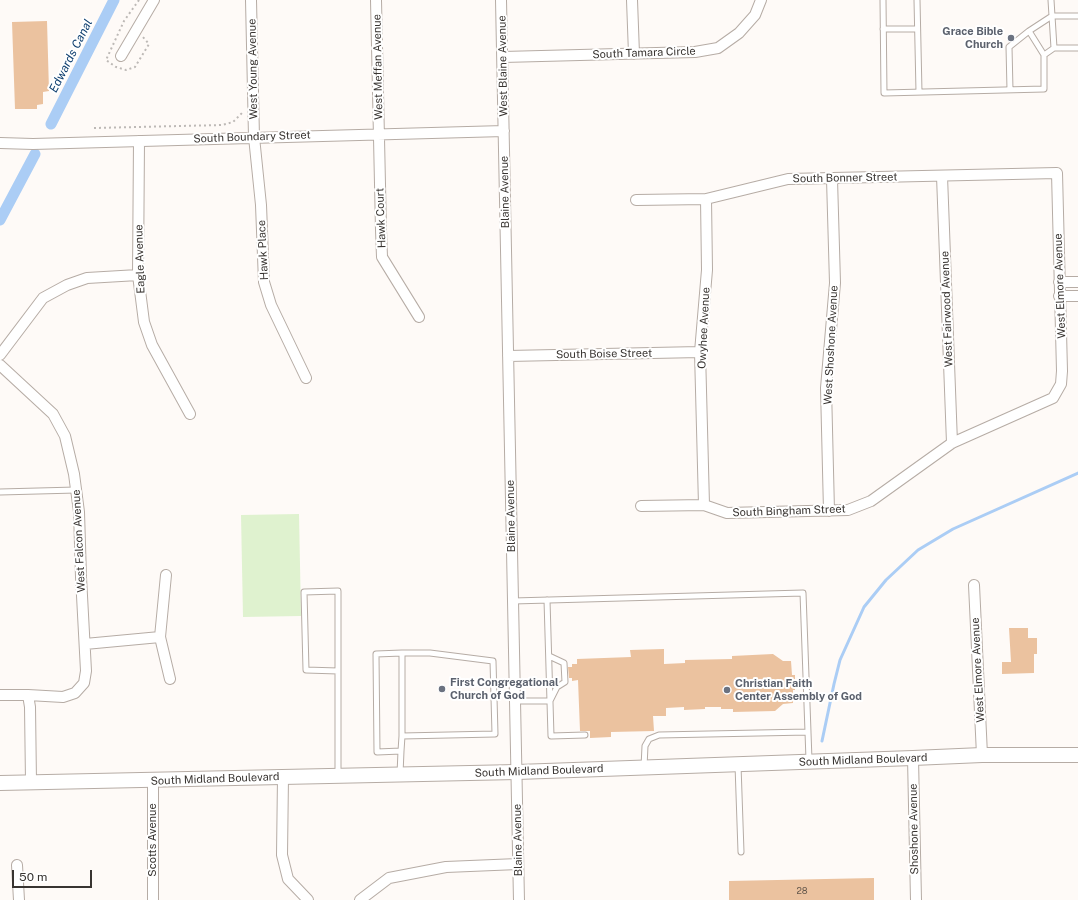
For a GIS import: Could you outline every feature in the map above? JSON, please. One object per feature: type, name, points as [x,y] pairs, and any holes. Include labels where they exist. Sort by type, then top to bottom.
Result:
[{"type":"main road","name":"South Midland Boulevard","points":[[0,783],[153,781],[516,772],[982,755],[1078,755]]},
{"type":"street","points":[[121,56],[154,0]]},
{"type":"street","name":"West Young Avenue","points":[[251,0],[254,137]]},
{"type":"street","name":"West Meffan Avenue","points":[[376,0],[380,134]]},
{"type":"street","name":"West Blaine Avenue","points":[[501,0],[504,131]]},
{"type":"street","points":[[632,0],[634,54]]},
{"type":"street","name":"South Tamara Circle","points":[[503,57],[694,52],[718,48],[739,33],[755,15],[761,0]]},
{"type":"street","name":"South Boundary Street","points":[[0,144],[504,131]]},
{"type":"street","name":"Blaine Avenue","points":[[504,131],[519,900]]},
{"type":"street","name":"Hawk Court","points":[[380,134],[380,230],[382,257],[419,317]]},
{"type":"street","name":"Hawk Place","points":[[254,137],[261,205],[264,282],[271,305],[306,378]]},
{"type":"street","name":"Eagle Avenue","points":[[139,141],[138,275],[144,322],[152,345],[190,414]]},
{"type":"street","name":"South Bonner Street","points":[[636,200],[706,199],[788,179],[1057,173]]},
{"type":"street","name":"West Elmore Avenue","points":[[1053,398],[1061,384],[1062,371],[1057,173]]},
{"type":"street","name":"West Fairwood Avenue","points":[[942,176],[952,443]]},
{"type":"street","name":"West Shoshone Avenue","points":[[829,511],[826,388],[835,283],[832,178]]},
{"type":"street","name":"Owyhee Avenue","points":[[704,505],[700,352],[707,270],[706,199]]},
{"type":"street","points":[[0,355],[43,298],[67,285],[87,278],[138,275]]},
{"type":"street","points":[[1059,282],[1078,282]]},
{"type":"street","points":[[1059,296],[1078,296]]},
{"type":"street","name":"South Boise Street","points":[[508,356],[700,352]]},
{"type":"street","name":"West Falcon Avenue","points":[[0,365],[53,414],[65,436],[74,474],[79,512],[86,670],[84,683],[75,693],[63,697],[0,695]]},
{"type":"street","name":"South Bingham Street","points":[[640,506],[704,505],[727,513],[848,510],[871,501],[952,443],[1053,398]]},
{"type":"street","points":[[166,575],[160,637],[170,679]]},
{"type":"street","name":"West Elmore Avenue","points":[[974,585],[982,755]]},
{"type":"street","points":[[85,644],[160,637]]},
{"type":"street","points":[[28,696],[30,707],[31,782]]},
{"type":"street","name":"Shoshone Avenue","points":[[913,758],[916,900]]},
{"type":"street","points":[[283,777],[282,855],[288,879],[308,900]]},
{"type":"street","name":"Scotts Avenue","points":[[153,781],[153,900]]},
{"type":"street","points":[[360,900],[389,878],[446,867],[518,864]]},
{"type":"street","points":[[17,865],[19,900]]},
{"type":"lane","points":[[883,0],[884,93],[1044,89],[1044,55],[1029,31]]},
{"type":"lane","points":[[917,0],[918,92]]},
{"type":"lane","points":[[1051,0],[1054,48]]},
{"type":"lane","points":[[1010,90],[1009,47],[1029,31],[1052,16],[1078,16]]},
{"type":"lane","points":[[884,29],[917,29]]},
{"type":"lane","points":[[1044,55],[1054,48],[1078,48]]},
{"type":"lane","points":[[0,492],[76,490]]},
{"type":"lane","points":[[338,670],[306,670],[304,592],[338,591],[338,670],[338,776]]},
{"type":"lane","points":[[513,601],[803,593],[809,762]]},
{"type":"lane","points":[[547,600],[551,736],[585,734]]},
{"type":"lane","points":[[400,774],[402,736],[402,653]]},
{"type":"lane","points":[[401,751],[377,752],[376,654],[430,653],[493,661],[495,734],[402,736]]},
{"type":"lane","points":[[549,656],[564,664],[565,682],[557,687],[550,701]]},
{"type":"lane","points":[[515,701],[550,701]]},
{"type":"lane","points":[[644,768],[645,746],[649,739],[659,735],[808,732]]},
{"type":"lane","points":[[738,764],[740,852]]},
{"type":"path","points":[[94,128],[222,125],[233,122],[242,114],[243,108]]},
{"type":"green space","points":[[299,514],[301,616],[243,617],[241,515]]},
{"type":"building","points":[[47,21],[49,91],[43,92],[43,104],[37,105],[37,109],[15,109],[12,22]]},
{"type":"building","points":[[1009,628],[1028,628],[1028,638],[1037,638],[1037,654],[1034,654],[1034,673],[1002,674],[1002,662],[1011,662]]},
{"type":"building","points":[[664,649],[664,664],[685,663],[685,660],[732,659],[732,656],[773,654],[783,661],[791,661],[792,675],[795,675],[793,703],[783,704],[775,711],[733,712],[733,709],[721,709],[721,707],[705,707],[705,709],[684,710],[684,707],[666,708],[666,716],[653,716],[654,731],[611,732],[611,737],[590,738],[590,731],[580,731],[578,680],[572,681],[572,678],[569,678],[568,667],[572,667],[572,664],[577,664],[577,659],[631,657],[630,650]]},
{"type":"building","points":[[874,878],[874,900],[729,900],[729,881]]},
{"type":"waterway","name":"Edwards Canal","points":[[51,124],[114,0]]},
{"type":"waterway","name":"Edwards Canal","points":[[0,220],[35,154]]},
{"type":"waterway","points":[[822,741],[840,660],[864,607],[886,580],[918,550],[953,529],[1078,473]]},
{"type":"place","name":"Grace Bible Church","points":[[1011,38]]},
{"type":"place","name":"First Congregational Church of God","points":[[442,689]]},
{"type":"place","name":"Christian Faith Center Assembly of God","points":[[727,690]]}]
